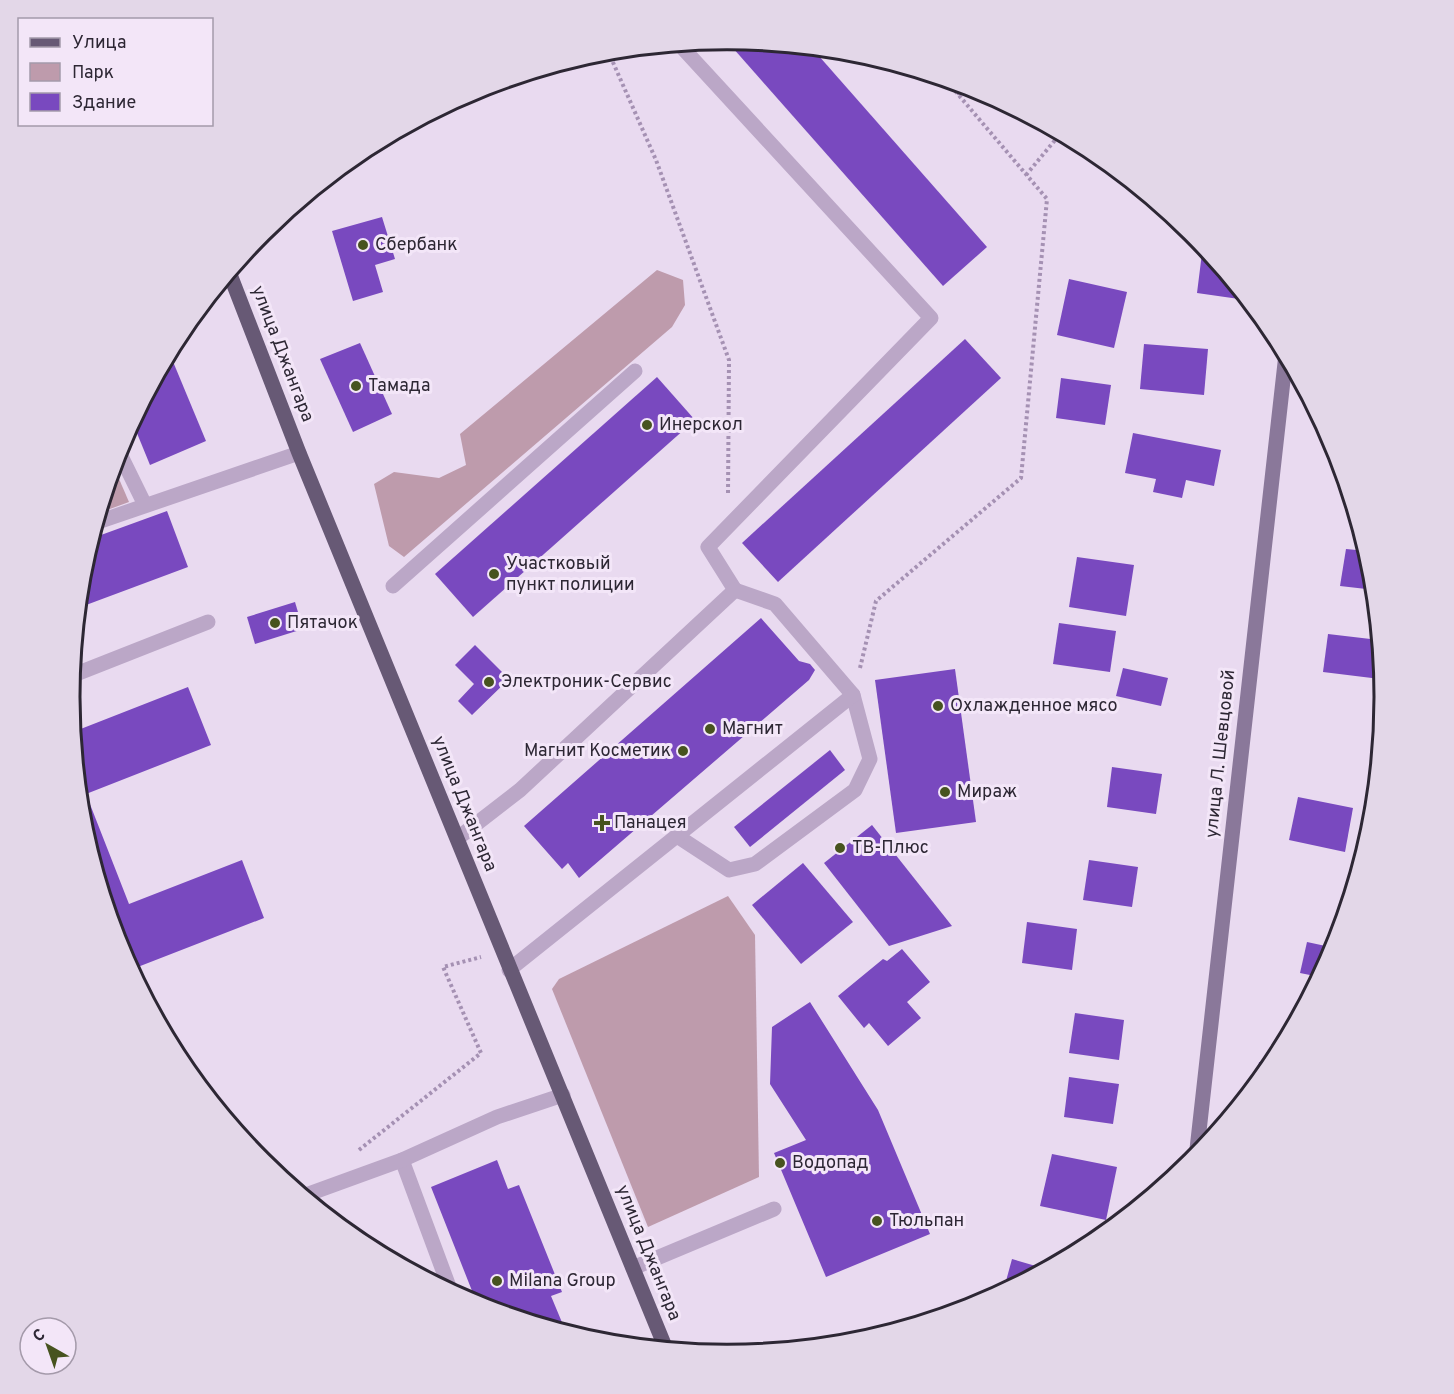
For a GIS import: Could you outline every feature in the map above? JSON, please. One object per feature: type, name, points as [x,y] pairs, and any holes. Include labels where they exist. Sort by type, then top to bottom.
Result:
[{"type":"main road","name":"улица Джангара","points":[[232,280],[299,453],[663,1341]]},
{"type":"street","points":[[677,836],[729,870],[756,864],[855,790],[870,759],[853,695],[775,604],[735,590],[708,547],[931,318],[685,51]]},
{"type":"street","name":"улица Л. Шевцовой","points":[[1198,1141],[1284,368]]},
{"type":"street","points":[[393,586],[635,371]]},
{"type":"street","points":[[105,519],[299,453]]},
{"type":"street","points":[[124,462],[145,505]]},
{"type":"street","points":[[458,838],[520,790],[735,590]]},
{"type":"street","points":[[81,672],[208,622]]},
{"type":"street","points":[[509,970],[853,695]]},
{"type":"street","points":[[311,1193],[402,1161],[497,1117],[563,1095]]},
{"type":"street","points":[[402,1161],[447,1281]]},
{"type":"street","points":[[633,1268],[774,1209]]},
{"type":"path","points":[[612,60],[656,160],[729,360],[728,526]]},
{"type":"path","points":[[853,695],[876,601],[1021,478],[1047,199],[957,93]]},
{"type":"path","points":[[1026,175],[1056,139]]},
{"type":"path","points":[[356,1153],[481,1053],[443,967],[502,951]]},
{"type":"green space","points":[[657,270],[683,280],[685,305],[672,327],[404,557],[389,546],[374,484],[394,472],[439,478],[466,465],[460,434]]},
{"type":"green space","points":[[118,477],[129,502],[108,510]]},
{"type":"green space","points":[[728,896],[755,935],[759,1177],[648,1227],[552,989],[559,979]]},
{"type":"building","points":[[735,50],[819,56],[987,247],[943,286]]},
{"type":"building","name":"Сбербанк","points":[[382,217],[395,259],[375,265],[383,292],[353,301],[332,231]]},
{"type":"building","points":[[1202,257],[1238,299],[1197,293]]},
{"type":"building","points":[[1069,279],[1127,292],[1114,348],[1057,335]]},
{"type":"building","points":[[965,339],[1001,378],[778,582],[742,543]]},
{"type":"building","name":"Тамада","points":[[360,343],[392,414],[353,432],[320,359]]},
{"type":"building","points":[[1144,344],[1208,349],[1204,395],[1140,389]]},
{"type":"building","points":[[173,362],[206,441],[150,465],[137,432]]},
{"type":"building","points":[[657,377],[695,420],[473,617],[435,574]]},
{"type":"building","points":[[1061,378],[1111,385],[1105,425],[1056,418]]},
{"type":"building","points":[[1133,433],[1221,450],[1214,486],[1186,480],[1182,498],[1153,492],[1156,479],[1125,473]]},
{"type":"building","points":[[167,511],[188,567],[86,605],[101,535]]},
{"type":"building","points":[[1346,549],[1357,550],[1365,589],[1340,586]]},
{"type":"building","points":[[1077,557],[1134,565],[1126,616],[1069,607]]},
{"type":"building","name":"Пятачок","points":[[295,602],[303,629],[255,644],[247,617]]},
{"type":"building","points":[[761,618],[799,661],[810,664],[815,670],[809,680],[579,878],[568,863],[562,869],[524,826]]},
{"type":"building","points":[[1059,623],[1116,631],[1110,672],[1053,664]]},
{"type":"building","points":[[1328,634],[1372,639],[1374,678],[1323,672]]},
{"type":"building","name":"Электроник-Сервис","points":[[475,645],[509,679],[472,715],[458,701],[474,684],[455,665]]},
{"type":"building","points":[[1123,668],[1168,678],[1161,706],[1116,696]]},
{"type":"building","points":[[955,669],[976,822],[896,833],[875,680]]},
{"type":"building","points":[[188,687],[211,745],[87,794],[81,729]]},
{"type":"building","points":[[830,750],[845,770],[750,847],[734,827]]},
{"type":"building","points":[[1112,767],[1162,774],[1156,814],[1107,807]]},
{"type":"building","points":[[1298,797],[1353,808],[1345,852],[1289,840]]},
{"type":"building","points":[[88,799],[129,904],[242,860],[264,918],[139,967],[114,905],[102,865]]},
{"type":"building","points":[[872,825],[952,926],[889,946],[824,863]]},
{"type":"building","points":[[1089,860],[1138,867],[1132,907],[1083,900]]},
{"type":"building","points":[[803,863],[853,922],[801,964],[752,905]]},
{"type":"building","points":[[1027,922],[1077,929],[1072,970],[1022,963]]},
{"type":"building","points":[[1307,942],[1325,946],[1311,975],[1300,973]]},
{"type":"building","points":[[902,949],[930,982],[907,1002],[921,1018],[888,1046],[869,1023],[864,1028],[838,996],[883,959],[887,961]]},
{"type":"building","points":[[810,1002],[878,1110],[930,1234],[826,1277],[774,1153],[806,1140],[770,1084],[772,1027]]},
{"type":"building","points":[[1075,1013],[1124,1020],[1119,1060],[1069,1053]]},
{"type":"building","points":[[1069,1077],[1119,1084],[1113,1124],[1064,1117]]},
{"type":"building","points":[[1052,1154],[1117,1167],[1106,1220],[1040,1206]]},
{"type":"building","points":[[497,1160],[508,1189],[519,1185],[562,1292],[551,1296],[562,1323],[519,1310],[473,1292],[431,1187]]},
{"type":"building","points":[[1012,1259],[1036,1266],[1013,1278],[1006,1281]]},
{"type":"place","name":"Сбербанк","points":[[363,245]]},
{"type":"place","name":"Тамада","points":[[356,386]]},
{"type":"place","name":"Инерскол","points":[[647,425]]},
{"type":"place","name":"Участковый пункт полиции","points":[[494,574]]},
{"type":"place","name":"Пятачок","points":[[275,623]]},
{"type":"place","name":"Электроник-Сервис","points":[[489,682]]},
{"type":"place","name":"Охлажденное мясо","points":[[938,706]]},
{"type":"place","name":"Магнит","points":[[710,729]]},
{"type":"place","name":"Магнит Косметик","points":[[683,751]]},
{"type":"place","name":"Мираж","points":[[945,792]]},
{"type":"place","name":"Панацея","points":[[602,823]]},
{"type":"place","name":"ТВ-Плюс","points":[[840,848]]},
{"type":"place","name":"Водопад","points":[[780,1163]]},
{"type":"place","name":"Тюльпан","points":[[877,1221]]},
{"type":"place","name":"Milana Group","points":[[497,1281]]}]
